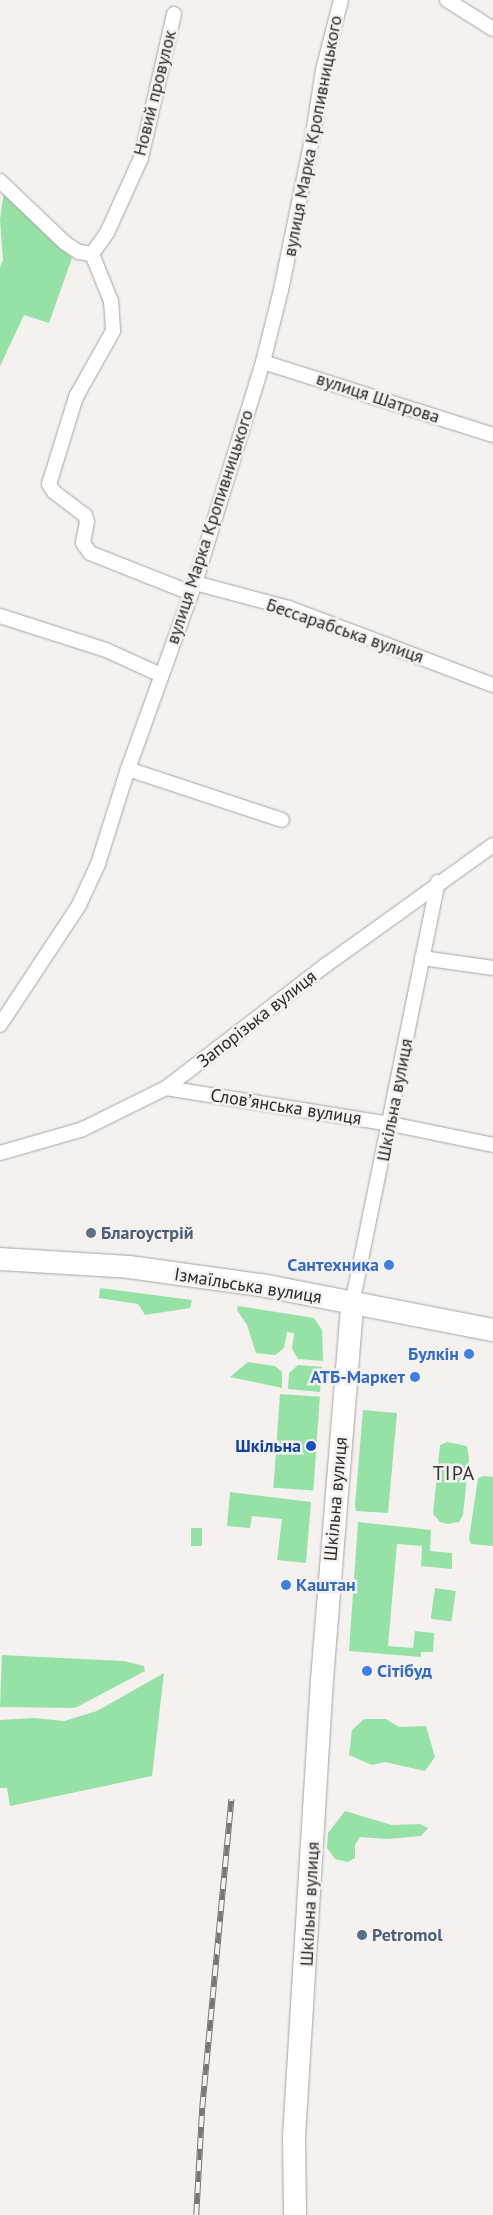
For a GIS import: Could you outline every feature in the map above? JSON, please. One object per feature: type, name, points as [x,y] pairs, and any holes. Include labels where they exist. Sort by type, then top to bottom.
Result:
[{"type":"main road","name":"Ізмаїльська вулиця","points":[[0,1259],[129,1268],[261,1285],[493,1330]]},
{"type":"main road","name":"Шкільна вулиця","points":[[295,2215],[294,2137],[322,1680],[352,1304]]},
{"type":"street","name":"вулиця Марка Кропивницького","points":[[0,1026],[79,905],[98,864],[128,769],[193,588],[263,362],[298,213],[323,70],[341,0]]},
{"type":"street","points":[[447,0],[493,29]]},
{"type":"street","name":"Новий провулок","points":[[92,254],[107,233],[141,158],[174,14]]},
{"type":"street","points":[[0,181],[65,243],[79,252],[92,254],[112,301],[112,331],[76,397],[49,484],[54,492],[85,515],[87,522],[83,543],[90,553],[193,588]]},
{"type":"street","name":"вулиця Шатрова","points":[[263,362],[493,435]]},
{"type":"street","name":"Бессарабська вулиця","points":[[193,588],[289,608],[493,685]]},
{"type":"street","points":[[0,616],[106,650],[161,675]]},
{"type":"street","points":[[128,769],[282,820]]},
{"type":"street","name":"Запорізька вулиця","points":[[0,1153],[83,1129],[166,1088],[438,882],[493,845]]},
{"type":"street","name":"Шкільна вулиця","points":[[352,1304],[391,1124],[438,882]]},
{"type":"street","points":[[422,958],[493,968]]},
{"type":"street","name":"Словʼянська вулиця","points":[[166,1088],[391,1124],[493,1145]]},
{"type":"green space","points":[[4,191],[72,258],[49,323],[24,315],[0,366],[0,268],[3,260],[0,220]]},
{"type":"green space","points":[[100,1288],[192,1300],[190,1308],[145,1315],[138,1304],[99,1298]]},
{"type":"green space","points":[[238,1306],[314,1318],[322,1330],[323,1361],[298,1359],[292,1349],[294,1333],[287,1332],[284,1348],[275,1355],[256,1353],[247,1325],[237,1310]]},
{"type":"green space","points":[[248,1362],[275,1366],[282,1372],[282,1388],[230,1377]]},
{"type":"green space","points":[[298,1365],[322,1367],[320,1392],[288,1389],[289,1373]]},
{"type":"green space","points":[[280,1394],[320,1397],[313,1491],[273,1488]]},
{"type":"green space","points":[[363,1410],[397,1413],[388,1513],[356,1511]]},
{"type":"green space","points":[[447,1442],[467,1446],[469,1458],[463,1515],[459,1522],[448,1524],[440,1522],[433,1514],[440,1445]]},
{"type":"green space","points":[[484,1476],[493,1477],[493,1546],[471,1544],[469,1539],[478,1478]]},
{"type":"green space","points":[[230,1492],[311,1502],[306,1563],[277,1560],[282,1519],[252,1516],[250,1528],[227,1526]]},
{"type":"green space","points":[[358,1522],[431,1530],[430,1551],[452,1553],[452,1569],[421,1566],[422,1546],[397,1544],[388,1646],[413,1648],[415,1631],[434,1633],[433,1652],[421,1652],[421,1657],[349,1651]]},
{"type":"green space","points":[[191,1528],[202,1528],[202,1546],[191,1546]]},
{"type":"green space","points":[[435,1588],[456,1591],[451,1622],[431,1619]]},
{"type":"green space","points":[[2,1655],[124,1661],[144,1666],[145,1671],[75,1708],[0,1707]]},
{"type":"green space","points":[[164,1673],[152,1776],[10,1806],[7,1788],[0,1788],[0,1720],[34,1718],[64,1721],[97,1711]]},
{"type":"green space","points":[[364,1719],[386,1719],[399,1727],[426,1726],[435,1757],[425,1771],[385,1762],[372,1765],[349,1755],[352,1730]]},
{"type":"green space","points":[[345,1811],[392,1825],[420,1824],[428,1828],[421,1836],[387,1839],[360,1837],[355,1845],[355,1858],[348,1862],[335,1859],[327,1848],[328,1833]]},
{"type":"railway","points":[[196,2215],[202,2108],[231,1799]]},
{"type":"place","name":"Благоустрій","points":[[91,1233]]},
{"type":"place","name":"Сантехника","points":[[389,1265]]},
{"type":"place","name":"Булкін","points":[[469,1354]]},
{"type":"place","name":"АТБ-Маркет","points":[[415,1377]]},
{"type":"place","name":"Шкільна","points":[[311,1446]]},
{"type":"place","name":"Каштан","points":[[286,1585]]},
{"type":"place","name":"Сітібуд","points":[[367,1671]]},
{"type":"place","name":"Petromol","points":[[362,1935]]},
{"type":"district","name":"ТІРА","points":[[454,1473]]}]
